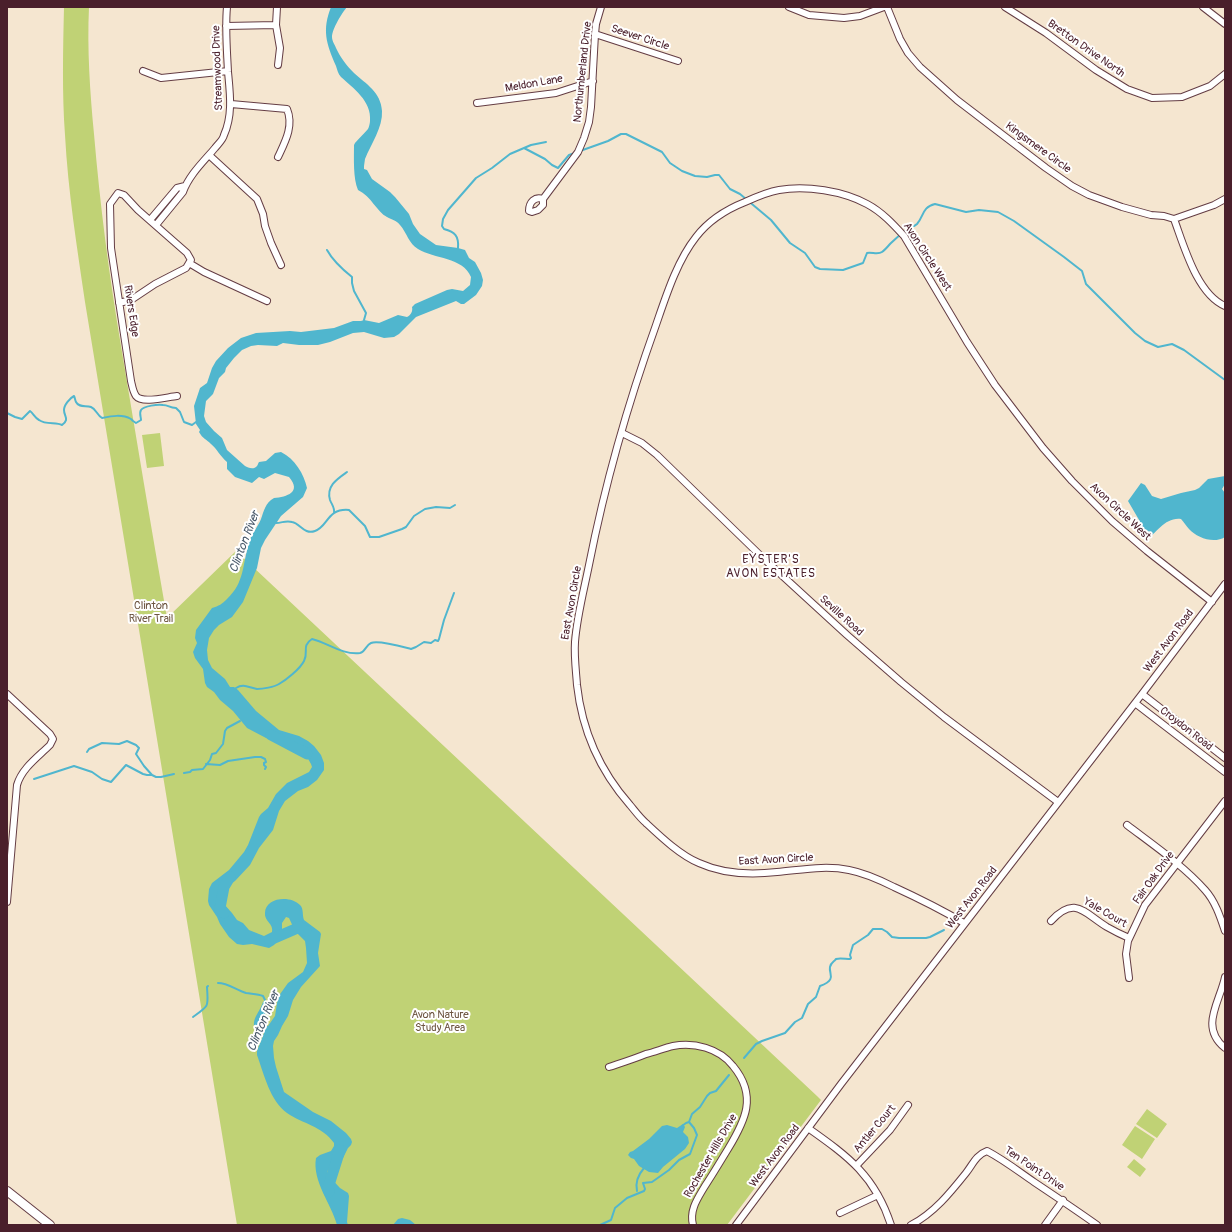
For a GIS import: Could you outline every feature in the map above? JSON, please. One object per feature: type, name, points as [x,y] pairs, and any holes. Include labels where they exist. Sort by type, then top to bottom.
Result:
[{"type":"main road","points":[[7,1191],[50,1225]]},
{"type":"street","name":"Streamwood Drive","points":[[156,225],[183,192],[185,186],[196,170],[224,137],[229,121],[231,104],[226,26],[227,7]]},
{"type":"street","points":[[277,7],[276,24],[280,48],[278,65]]},
{"type":"street","name":"Northumberland Drive","points":[[543,199],[578,152],[589,122],[596,24],[601,7]]},
{"type":"street","points":[[789,7],[809,15],[844,18],[860,16],[886,7]]},
{"type":"street","name":"Kingsmere Circle","points":[[886,7],[900,39],[908,53],[920,67],[957,100],[1046,168],[1072,186],[1089,195],[1122,207],[1151,215],[1164,216],[1174,219]]},
{"type":"street","name":"Bretton Drive North","points":[[1005,7],[1046,33],[1096,70],[1127,89],[1152,98],[1182,97],[1210,86],[1225,74]]},
{"type":"street","points":[[1203,7],[1225,24]]},
{"type":"street","points":[[226,26],[276,24]]},
{"type":"street","name":"Seever Circle","points":[[595,34],[678,61]]},
{"type":"street","points":[[143,71],[161,78],[228,71]]},
{"type":"street","name":"Meldon Lane","points":[[477,103],[556,93],[593,81]]},
{"type":"street","points":[[231,104],[287,109],[289,115],[289,130],[278,156]]},
{"type":"street","points":[[209,155],[257,199],[271,243],[281,265]]},
{"type":"street","name":"Streamwood Drive","points":[[150,220],[177,188],[185,186]]},
{"type":"street","name":"Avon Circle West","points":[[622,433],[650,342],[675,274],[694,238],[705,226],[716,216],[734,207],[762,195],[779,190],[802,188],[818,189],[847,196],[867,204],[879,212],[904,236],[967,342],[995,385],[1043,448],[1072,481],[1112,521],[1147,551],[1212,602]]},
{"type":"street","name":"Rivers Edge","points":[[150,220],[122,194],[118,193],[110,204],[111,248],[131,381],[136,395],[140,399],[146,400],[176,396]]},
{"type":"street","points":[[1225,199],[1214,205],[1174,219],[1189,260],[1198,278],[1209,294],[1225,306]]},
{"type":"street","points":[[119,303],[131,300],[155,284],[186,268],[191,260],[187,253],[150,220]]},
{"type":"street","points":[[189,262],[204,272],[267,301]]},
{"type":"street","name":"Seville Road","points":[[622,433],[642,443],[657,455],[763,558],[833,623],[901,682],[944,717],[1058,802]]},
{"type":"street","name":"East Avon Circle","points":[[622,433],[596,533],[575,644],[577,686],[584,722],[592,746],[605,772],[620,794],[644,822],[675,848],[698,863],[721,870],[742,874],[817,868],[847,869],[878,879],[935,906],[964,923]]},
{"type":"street","name":"West Avon Road","points":[[736,1225],[964,923],[1142,694],[1225,584]]},
{"type":"street","points":[[7,694],[50,734],[53,740],[19,777],[8,871],[7,902]]},
{"type":"street","name":"Croydon Road","points":[[1142,694],[1225,758]]},
{"type":"street","name":"Croydon Road","points":[[1135,702],[1225,772]]},
{"type":"street","name":"Fair Oak Drive","points":[[1129,978],[1126,954],[1129,938],[1145,905],[1225,801]]},
{"type":"street","points":[[1127,824],[1177,863],[1205,890],[1219,913],[1225,930]]},
{"type":"street","name":"Yale Court","points":[[1051,921],[1059,912],[1069,908],[1077,908],[1129,938]]},
{"type":"street","points":[[1225,977],[1223,987],[1214,1010],[1212,1027],[1216,1037],[1225,1048]]},
{"type":"street","name":"Rochester Hills Drive","points":[[609,1067],[666,1048],[681,1045],[694,1045],[706,1047],[722,1055],[731,1062],[741,1077],[747,1099],[744,1120],[736,1136],[696,1201],[692,1214],[693,1225]]},
{"type":"street","name":"Antler Court","points":[[856,1166],[890,1130],[908,1105]]},
{"type":"street","points":[[808,1128],[840,1150],[872,1184],[885,1208],[891,1225]]},
{"type":"street","name":"Ten Point Drive","points":[[911,1225],[927,1216],[935,1209],[976,1159],[981,1154],[988,1151],[1063,1200],[1097,1225]]},
{"type":"street","points":[[840,1213],[878,1195]]},
{"type":"street","points":[[1045,1225],[1063,1200]]},
{"type":"green space","name":"Avon Nature Study Area","points":[[64,7],[89,7],[88,39],[90,86],[96,161],[105,240],[167,618],[236,551],[821,1100],[727,1225],[237,1225],[76,240],[68,177],[64,119]]},
{"type":"green space","points":[[160,433],[164,466],[147,468],[142,435]]},
{"type":"green space","points":[[1147,1109],[1167,1124],[1157,1138],[1136,1124]]},
{"type":"green space","points":[[1135,1126],[1155,1139],[1142,1159],[1122,1145]]},
{"type":"green space","points":[[1134,1159],[1146,1169],[1140,1177],[1127,1167]]},
{"type":"water","points":[[331,7],[347,7],[332,34],[332,40],[344,61],[354,73],[372,89],[381,104],[381,123],[365,159],[364,169],[367,170],[372,179],[395,197],[409,214],[413,224],[420,234],[436,245],[465,250],[469,258],[475,262],[483,280],[482,286],[476,295],[464,304],[456,301],[416,317],[394,337],[384,338],[364,332],[353,333],[318,345],[283,343],[277,346],[251,346],[242,350],[234,358],[219,378],[213,394],[206,401],[204,416],[206,422],[222,438],[227,450],[245,466],[254,468],[259,462],[266,461],[275,453],[281,452],[291,459],[298,467],[304,477],[307,488],[303,497],[281,516],[265,540],[261,548],[257,568],[243,602],[232,617],[214,630],[209,638],[207,650],[208,660],[212,668],[225,679],[230,687],[234,687],[238,690],[256,711],[279,730],[299,736],[308,741],[321,755],[324,763],[324,770],[317,780],[308,787],[298,791],[285,801],[279,811],[273,830],[259,848],[250,865],[235,881],[225,888],[221,898],[223,903],[237,920],[243,923],[249,930],[264,936],[272,932],[272,927],[265,916],[266,908],[269,904],[279,899],[291,900],[296,902],[302,908],[304,920],[321,934],[318,953],[320,966],[301,987],[293,1000],[288,1016],[274,1041],[274,1058],[284,1092],[313,1112],[331,1121],[351,1139],[351,1145],[343,1158],[331,1166],[327,1174],[340,1188],[348,1193],[348,1225],[337,1225],[319,1184],[317,1175],[316,1158],[331,1151],[334,1143],[329,1137],[318,1129],[293,1117],[281,1108],[268,1087],[257,1055],[257,1051],[264,1033],[259,1029],[255,1029],[255,1019],[265,1000],[267,1004],[264,1021],[265,1026],[268,1026],[275,1016],[278,997],[288,983],[303,972],[307,963],[305,941],[295,931],[289,918],[286,917],[282,923],[282,936],[269,948],[252,944],[237,944],[229,937],[220,924],[208,901],[209,889],[212,883],[229,870],[244,852],[259,817],[268,808],[276,794],[287,783],[309,772],[312,767],[307,757],[288,743],[266,738],[247,728],[233,711],[207,687],[203,669],[195,658],[193,652],[197,643],[195,638],[196,630],[212,608],[219,606],[224,602],[233,593],[237,586],[242,573],[250,540],[267,505],[274,498],[291,493],[294,486],[289,477],[275,473],[264,479],[259,477],[252,483],[235,477],[227,469],[227,462],[199,432],[200,430],[196,424],[194,406],[200,388],[207,383],[216,361],[228,348],[241,338],[256,333],[290,331],[301,332],[334,328],[353,321],[364,320],[379,323],[398,315],[407,317],[411,314],[412,307],[415,304],[447,290],[452,289],[463,291],[470,285],[471,277],[467,270],[455,262],[415,247],[398,223],[383,215],[367,196],[358,190],[355,174],[354,145],[368,129],[370,114],[365,101],[339,74],[330,50],[326,30],[328,15]]},
{"type":"water","points":[[1225,476],[1225,484],[1222,489],[1225,493],[1225,537],[1216,540],[1206,539],[1192,532],[1181,519],[1175,519],[1170,520],[1145,541],[1146,535],[1142,525],[1128,501],[1141,483],[1145,485],[1152,496],[1161,499],[1195,490],[1208,479]]},
{"type":"water","points":[[683,1124],[685,1127],[683,1132],[688,1137],[689,1143],[685,1149],[658,1173],[649,1172],[639,1166],[634,1159],[628,1155],[649,1139],[662,1126],[667,1125],[677,1128]]},
{"type":"water","points":[[402,1218],[410,1220],[416,1225],[393,1225],[398,1219]]},
{"type":"waterway","points":[[580,151],[608,141],[621,134],[626,134],[662,152],[670,163],[682,171],[695,176],[707,177],[719,175],[730,189],[740,194],[771,220],[790,243],[805,253],[815,267],[820,269],[843,270],[863,263],[867,253],[882,252],[901,234],[915,226],[925,210],[931,205],[935,204],[966,212],[979,210],[998,212],[1014,221],[1082,271],[1086,284],[1145,341],[1158,347],[1172,344],[1184,350],[1225,380]]},
{"type":"waterway","points":[[458,248],[458,240],[456,235],[444,229],[442,226],[443,219],[448,210],[476,178],[510,154],[531,145],[546,142]]},
{"type":"waterway","points":[[524,148],[558,168],[569,155],[575,153]]},
{"type":"waterway","points":[[327,250],[338,265],[352,277],[354,291],[366,313],[364,320]]},
{"type":"waterway","points":[[7,413],[22,419],[30,411],[42,422],[62,425],[66,421],[64,410],[65,406],[74,396],[77,404],[93,408],[102,418],[124,416],[136,423],[141,420],[140,412],[145,407],[165,405],[176,408],[180,412],[184,422],[192,425],[196,422]]},
{"type":"waterway","points":[[334,513],[334,508],[329,495],[331,487],[333,483],[347,472]]},
{"type":"waterway","points":[[276,523],[288,521],[292,522],[311,532],[323,526],[336,512],[349,510],[365,526],[370,537],[379,537],[406,527],[414,516],[425,509],[436,507],[450,508],[455,505]]},
{"type":"waterway","points":[[236,688],[244,686],[262,689],[282,682],[293,674],[302,664],[306,655],[307,644],[312,639],[341,651],[353,653],[360,653],[369,644],[375,642],[411,649],[424,642],[431,643],[435,640],[438,641],[454,593]]},
{"type":"waterway","points":[[184,773],[192,770],[203,769],[210,760],[212,754],[216,753],[223,744],[225,731],[227,728],[240,721]]},
{"type":"waterway","name":"Clinton River","points":[[271,735],[307,754]]},
{"type":"waterway","points":[[87,752],[89,749],[102,743],[119,744],[127,741],[139,748],[136,754],[152,775]]},
{"type":"waterway","points":[[206,764],[220,765],[228,761],[261,757],[265,759],[265,769]]},
{"type":"waterway","points":[[34,779],[74,766],[92,772],[102,779],[111,782],[126,765],[143,774],[156,777],[174,774]]},
{"type":"waterway","name":"Clinton River","points":[[224,913],[220,908],[224,887],[230,877]]},
{"type":"waterway","name":"Clinton River","points":[[270,940],[300,927],[306,931]]},
{"type":"waterway","points":[[744,1058],[756,1044],[785,1033],[795,1022],[802,1018],[808,1004],[816,997],[820,986],[830,980],[831,965],[836,959],[850,959],[853,945],[868,935],[873,929],[882,929],[892,937],[899,938],[926,938],[944,930]]},
{"type":"waterway","points":[[218,983],[225,984],[246,993],[263,996],[265,1000]]},
{"type":"waterway","points":[[193,1017],[207,1005],[208,986]]},
{"type":"waterway","points":[[600,1225],[611,1220],[615,1208],[627,1198],[644,1191],[645,1189],[643,1183],[652,1182],[669,1170],[679,1160],[690,1154],[697,1135],[689,1122],[692,1114],[700,1107],[710,1093],[716,1091],[729,1075]]},
{"type":"waterway","points":[[682,1126],[689,1122]]},
{"type":"waterway","name":"Clinton River","points":[[329,1192],[328,1188],[340,1150]]},
{"type":"waterway","points":[[637,1191],[636,1185],[640,1173],[644,1168]]},
{"type":"district","name":"EYSTER'S AVON ESTATES","points":[[771,567]]},
{"type":"park label","name":"Clinton River Trail","points":[[151,612]]}]
